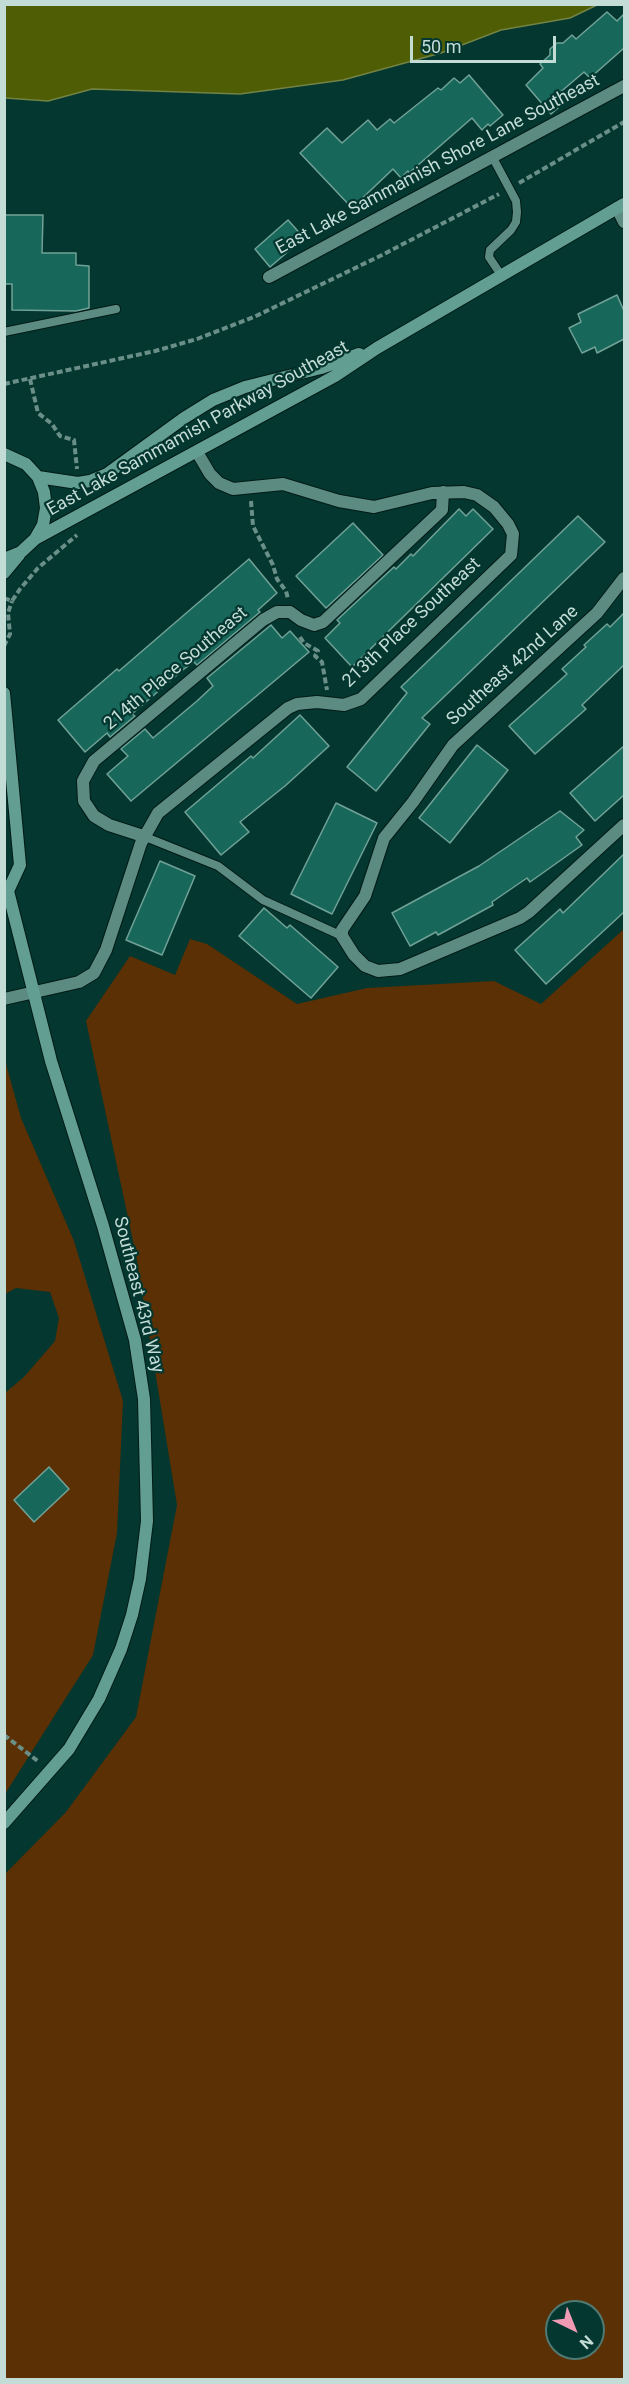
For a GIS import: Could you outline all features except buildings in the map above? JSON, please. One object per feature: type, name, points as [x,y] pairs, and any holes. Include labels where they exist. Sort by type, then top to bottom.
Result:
[{"type":"main road","name":"East Lake Sammamish Parkway Southeast","points":[[35,539],[335,376],[377,348],[620,206]]},
{"type":"main road","name":"East Lake Sammamish Parkway Southeast","points":[[38,477],[78,483],[90,481],[107,474],[184,418],[213,400],[245,387],[321,368],[377,348]]},
{"type":"main road","points":[[4,454],[26,464],[38,477],[44,492],[46,508],[43,525],[35,539],[4,573]]},
{"type":"main road","points":[[4,559],[21,552]]},
{"type":"main road","name":"Southeast 43rd Way","points":[[4,693],[20,864],[6,889],[51,1061],[103,1226],[135,1340],[144,1399],[147,1456],[147,1521],[140,1579],[121,1649],[99,1699],[69,1749],[4,1823]]},
{"type":"street","name":"East Lake Sammamish Shore Lane Southeast","points":[[269,277],[624,86]]},
{"type":"street","points":[[620,206],[624,222]]},
{"type":"street","name":"213th Place Southeast","points":[[33,994],[79,982],[94,973],[106,950],[144,837],[158,813],[288,708],[297,704],[317,702],[344,705],[361,699],[511,555],[513,534],[494,507],[477,495],[464,492],[443,492],[374,507],[339,501],[282,484],[233,489],[219,483],[197,452]]},
{"type":"street","name":"214th Place Southeast","points":[[144,837],[109,825],[94,816],[84,801],[83,782],[94,761],[263,620],[277,612],[290,612],[300,620],[314,625],[323,622],[442,510],[443,492]]},
{"type":"street","name":"Southeast 42nd Lane","points":[[342,936],[342,930],[365,896],[384,838],[413,802],[453,745],[597,613],[624,578]]},
{"type":"street","points":[[342,936],[354,955],[365,966],[378,971],[400,969],[520,918],[624,825]]},
{"type":"street","points":[[4,999],[33,994]]},
{"type":"lane","points":[[493,158],[516,201],[516,222],[490,250],[489,257],[501,275]]},
{"type":"lane","points":[[4,332],[116,309]]},
{"type":"lane","points":[[144,837],[218,866],[263,900],[342,936]]},
{"type":"path","points":[[4,384],[155,351],[197,339],[245,321],[382,255],[510,189],[624,122]]},
{"type":"path","points":[[30,379],[38,413],[52,424],[60,436],[74,440],[76,468]]},
{"type":"path","points":[[4,646],[10,634],[8,613],[20,589],[38,568],[78,534]]},
{"type":"path","points":[[4,598],[12,602]]},
{"type":"path","points":[[4,1735],[51,1772]]},
{"type":"shaded area","points":[[5,4],[597,5],[570,18],[501,30],[441,53],[343,80],[240,94],[92,89],[48,101],[5,98]]},
{"type":"shaded area","points":[[624,929],[624,2379],[5,2379],[5,1874],[66,1812],[136,1717],[177,1505],[136,1255],[86,1021],[130,956],[175,975],[190,939],[207,944],[297,1004],[367,988],[494,981],[541,1004]]},
{"type":"shaded area","points":[[4,1057],[21,1118],[74,1241],[123,1401],[117,1533],[93,1655],[5,1794],[5,1393],[24,1377],[55,1341],[59,1318],[50,1292],[16,1288],[5,1294]]}]
